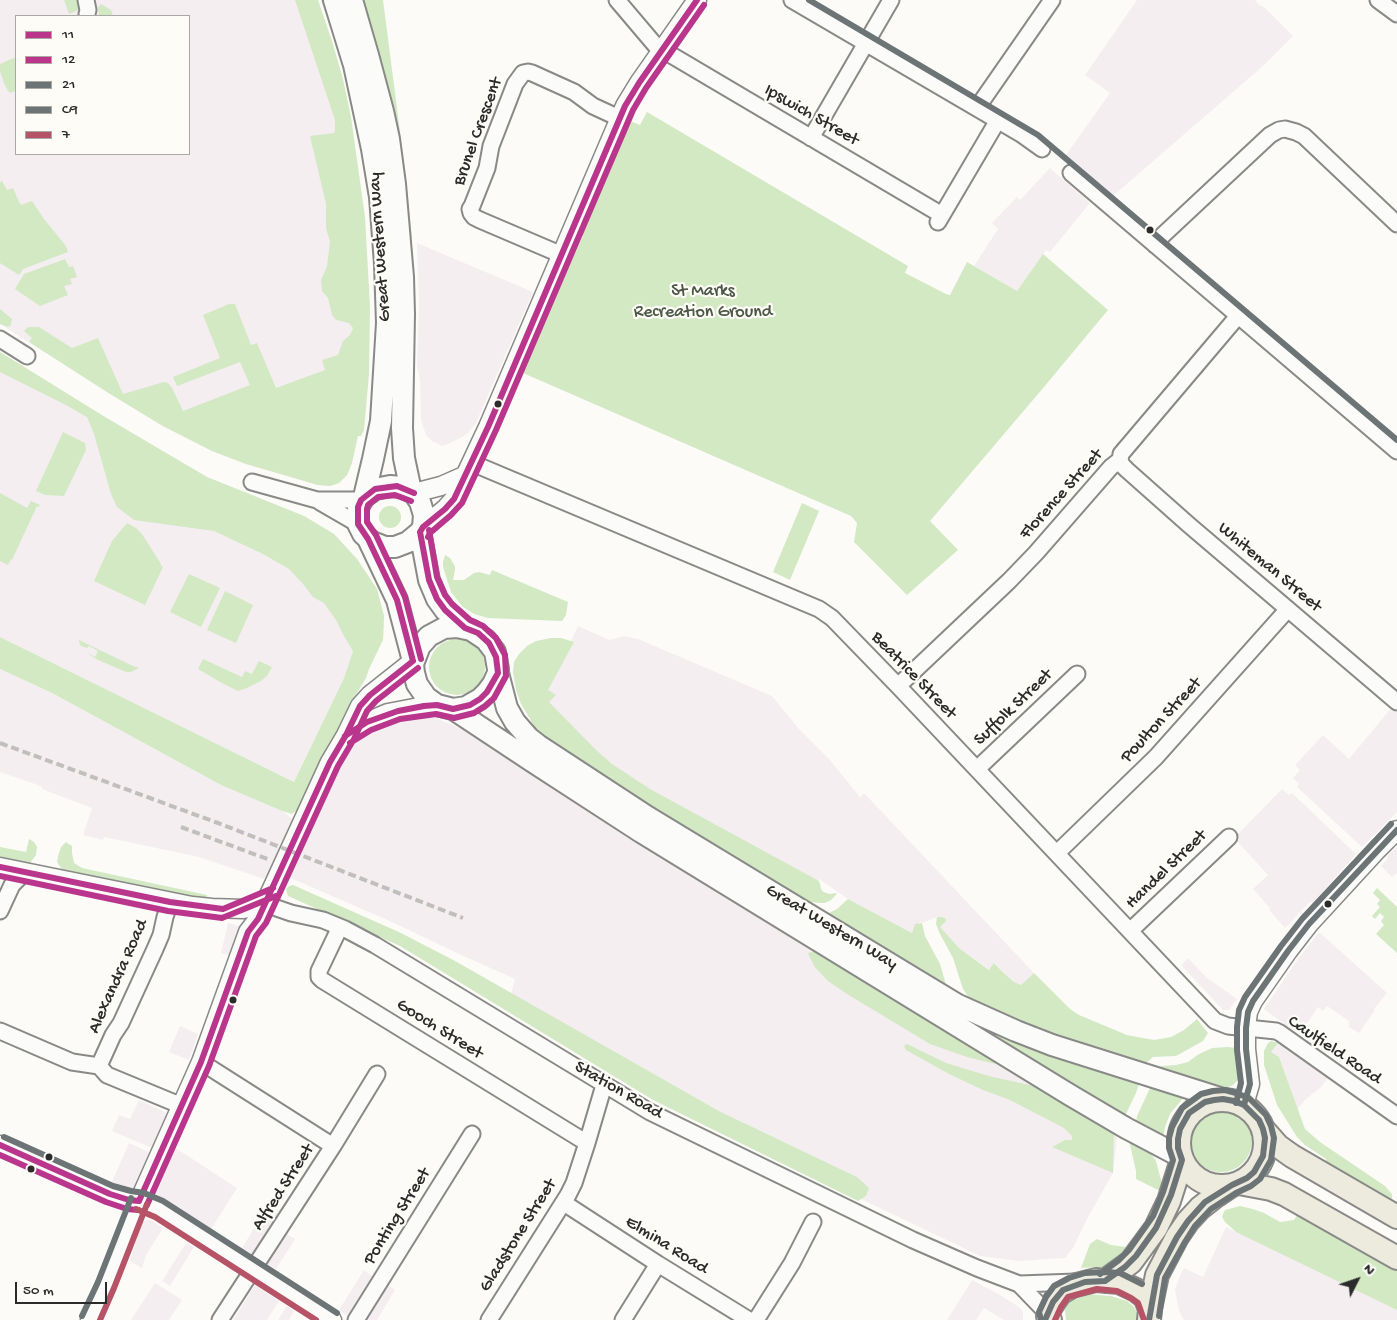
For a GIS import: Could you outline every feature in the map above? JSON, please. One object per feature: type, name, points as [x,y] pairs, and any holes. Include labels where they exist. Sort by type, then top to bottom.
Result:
[{"type":"main road","name":"Great Western Way","points":[[334,0],[354,65],[372,149],[380,197],[386,264],[387,323],[381,421],[374,459],[362,499]]},
{"type":"main road","name":"Great Western Way","points":[[352,0],[377,86],[389,139],[395,184],[403,277],[402,436],[404,458],[412,492]]},
{"type":"main road","points":[[413,661],[420,646],[429,636],[444,628],[465,628],[478,633],[489,643],[496,657],[498,674],[490,689],[480,699],[466,707],[445,707],[426,697],[417,684],[397,600],[363,532],[358,508],[362,499],[375,489],[397,486],[412,492],[422,508],[426,569],[432,590],[440,604],[465,628]]},
{"type":"main road","points":[[363,532],[379,545],[395,547],[408,542],[422,530]]},
{"type":"main road","name":"Great Western Way","points":[[498,674],[507,708],[514,722],[538,746],[648,816],[958,1005],[1052,1045],[1234,1102]]},
{"type":"main road","name":"Great Western Way","points":[[445,707],[641,832],[1126,1128],[1181,1159]]},
{"type":"main road","points":[[1152,1316],[1157,1275],[1177,1237],[1188,1221],[1210,1200],[1236,1184],[1254,1172],[1263,1156],[1265,1138],[1263,1129],[1259,1120],[1252,1112],[1234,1102],[1205,1102],[1189,1113],[1180,1129],[1178,1139],[1181,1159],[1194,1176],[1202,1182],[1212,1185],[1236,1184],[1271,1189],[1284,1194],[1397,1258]]},
{"type":"main road","points":[[1263,1129],[1278,1146],[1292,1156],[1397,1217]]},
{"type":"main road","points":[[1095,1281],[1131,1262],[1156,1228],[1169,1201],[1181,1159]]},
{"type":"main road","points":[[1048,1317],[1053,1302],[1060,1293],[1072,1286],[1095,1281],[1119,1282],[1136,1290],[1144,1297],[1152,1316]]},
{"type":"street","name":"Ipswich Street","points":[[617,0],[653,43],[662,50],[811,138],[940,219],[998,120]]},
{"type":"street","points":[[422,530],[446,509],[454,499],[469,469],[630,96],[697,0]]},
{"type":"street","points":[[792,0],[998,120],[1042,149]]},
{"type":"street","points":[[811,138],[891,0]]},
{"type":"street","points":[[977,108],[1052,0]]},
{"type":"street","points":[[1378,0],[1397,14]]},
{"type":"street","name":"Brunel Crescent","points":[[562,255],[480,220],[474,217],[470,210],[487,168],[491,146],[515,84],[523,73],[532,73],[574,92],[593,106],[619,118]]},
{"type":"street","points":[[1155,245],[1270,135],[1285,129],[1304,136],[1397,224]]},
{"type":"street","points":[[1071,173],[1397,451]]},
{"type":"street","name":"Florence Street","points":[[898,686],[1036,553],[1111,467],[1120,460],[1121,454],[1238,316]]},
{"type":"street","points":[[0,339],[27,356]]},
{"type":"street","name":"Whiteman Street","points":[[1120,460],[1127,470],[1189,525],[1397,702]]},
{"type":"street","points":[[412,492],[441,486],[469,469]]},
{"type":"street","name":"Beatrice Street","points":[[469,469],[820,608],[898,686],[1215,1021],[1222,1025],[1246,1028]]},
{"type":"street","points":[[252,482],[317,500],[362,499]]},
{"type":"street","points":[[317,500],[363,532]]},
{"type":"street","name":"Poulton Street","points":[[1057,853],[1156,757],[1288,609]]},
{"type":"street","points":[[96,1318],[106,1285],[127,1230],[201,1062],[248,932],[258,918],[273,888],[330,762],[346,735],[357,711],[370,695],[413,661]]},
{"type":"street","name":"Suffolk Street","points":[[977,769],[1077,674]]},
{"type":"street","points":[[346,735],[366,722],[388,714],[414,708],[445,707]]},
{"type":"street","points":[[1234,1102],[1250,1084],[1246,1028],[1248,1012],[1253,1001],[1299,936],[1330,900],[1397,830]]},
{"type":"street","name":"Handel Street","points":[[1130,931],[1229,837]]},
{"type":"street","points":[[0,867],[200,907],[244,909],[265,904]]},
{"type":"street","points":[[0,911],[12,886],[25,872]]},
{"type":"street","points":[[223,908],[273,888]]},
{"type":"street","name":"Alexandra Road","points":[[99,1066],[155,949],[170,902]]},
{"type":"street","name":"Station Road","points":[[265,904],[291,913],[323,920],[375,945],[650,1112],[806,1187],[820,1209],[949,1256],[1018,1284],[1095,1281]]},
{"type":"street","points":[[223,908],[243,923],[248,932]]},
{"type":"street","name":"Gooch Street","points":[[340,927],[320,971],[322,980],[587,1143]]},
{"type":"street","name":"Caulfield Road","points":[[1246,1028],[1280,1033],[1397,1116]]},
{"type":"street","points":[[0,1031],[69,1061],[99,1066],[107,1075],[182,1106]]},
{"type":"street","points":[[201,1062],[333,1146]]},
{"type":"street","name":"Alfred Street","points":[[220,1320],[333,1146],[377,1074]]},
{"type":"street","name":"Gladstone Street","points":[[489,1320],[564,1203],[574,1182],[604,1084]]},
{"type":"street","name":"Ponting Street","points":[[356,1320],[472,1134]]},
{"type":"street","points":[[0,1145],[110,1194],[139,1201],[159,1209],[332,1320]]},
{"type":"street","points":[[110,1194],[127,1230]]},
{"type":"street","name":"Elmina Road","points":[[564,1203],[749,1320]]},
{"type":"street","points":[[756,1320],[792,1263],[820,1209]]},
{"type":"street","points":[[623,1320],[658,1264]]},
{"type":"street","name":"Station Road","points":[[1018,1284],[1048,1317]]},
{"type":"shaded area","points":[[0,0],[315,0],[359,182],[352,463],[347,475],[339,483],[330,486],[318,485],[246,464],[212,451],[162,426],[0,324]]},
{"type":"shaded area","points":[[1137,0],[1255,0],[1293,36],[1263,66],[1113,196],[1066,155],[1110,93],[1085,75]]},
{"type":"shaded area","points":[[1050,168],[1090,203],[1050,252],[1046,250],[1017,291],[974,266],[998,229],[992,223],[1017,197],[1020,200]]},
{"type":"shaded area","points":[[417,243],[533,292],[476,423],[468,433],[442,446],[432,441],[426,435],[421,420],[420,380],[417,366],[419,304]]},
{"type":"shaded area","points":[[0,352],[207,477],[304,516],[334,534],[357,559],[377,589],[384,616],[383,640],[353,651],[344,678],[294,782],[0,637]]},
{"type":"shaded area","points":[[578,626],[609,640],[625,636],[638,639],[772,696],[799,729],[829,759],[860,798],[864,793],[1034,973],[1021,985],[1014,982],[995,963],[990,970],[959,948],[939,927],[937,917],[922,923],[920,922],[912,933],[848,899],[819,879],[812,888],[539,724],[518,659],[569,645]]},
{"type":"shaded area","points":[[0,669],[52,693],[221,785],[282,811],[291,818],[308,825],[342,755],[353,742],[371,728],[394,720],[415,716],[436,718],[466,731],[511,756],[1120,1130],[1117,1138],[1113,1173],[1073,1248],[1065,1258],[1018,1261],[980,1256],[861,1199],[866,1196],[857,1177],[719,1111],[511,994],[515,979],[392,922],[270,869],[264,879],[199,857],[104,837],[103,840],[83,835],[92,808],[42,789],[38,785],[0,772]]},
{"type":"shaded area","points":[[1392,707],[1397,712],[1397,812],[1362,847],[1297,787],[1299,784],[1293,778],[1300,770],[1295,765],[1323,735],[1349,759]]},
{"type":"shaded area","points":[[1282,789],[1289,795],[1292,793],[1356,854],[1313,903],[1310,902],[1285,928],[1253,889],[1268,875],[1234,838]]},
{"type":"shaded area","points":[[1397,847],[1397,873],[1392,877],[1381,866]]},
{"type":"shaded area","points":[[228,923],[239,926],[231,956],[221,953]]},
{"type":"shaded area","points":[[1319,932],[1387,993],[1359,1033],[1349,1027],[1349,1021],[1327,1006],[1323,1011],[1318,1007],[1306,1025],[1304,1024],[1297,1033],[1264,1009]]},
{"type":"shaded area","points":[[1188,958],[1207,978],[1237,999],[1229,1010],[1223,1010],[1181,965]]},
{"type":"shaded area","points":[[180,1026],[198,1034],[189,1060],[169,1052]]},
{"type":"shaded area","points":[[1278,1043],[1328,1078],[1297,1110],[1279,1058],[1271,1052]]},
{"type":"shaded area","points":[[139,1100],[167,1113],[152,1148],[112,1131],[119,1115],[130,1119]]},
{"type":"shaded area","points":[[129,1143],[151,1153],[134,1191],[112,1182]]},
{"type":"shaded area","points":[[174,1147],[237,1188],[211,1229],[156,1194],[157,1185]]},
{"type":"shaded area","points":[[267,1207],[278,1214],[253,1255],[242,1248]]},
{"type":"shaded area","points":[[149,1219],[163,1228],[146,1255],[142,1268],[130,1261],[142,1221]]},
{"type":"shaded area","points":[[1226,1227],[1359,1290],[1397,1305],[1397,1320],[1184,1320],[1179,1311],[1175,1290],[1179,1278],[1184,1268],[1203,1277]]},
{"type":"shaded area","points":[[287,1234],[295,1239],[276,1269],[267,1264]]},
{"type":"shaded area","points":[[186,1243],[194,1247],[170,1286],[162,1281]]},
{"type":"shaded area","points":[[364,1270],[372,1276],[347,1316],[339,1310]]},
{"type":"shaded area","points":[[972,1280],[1019,1307],[1023,1312],[1023,1320],[1004,1320],[984,1308],[976,1320],[947,1320]]},
{"type":"shaded area","points":[[155,1283],[182,1300],[169,1320],[131,1320]]},
{"type":"shaded area","points":[[255,1285],[279,1301],[267,1320],[233,1320]]},
{"type":"shaded area","points":[[388,1285],[395,1290],[377,1320],[365,1320]]},
{"type":"shaded area","points":[[287,1306],[294,1311],[289,1320],[278,1320]]},
{"type":"green space","points":[[64,0],[79,0],[81,9],[69,14]]},
{"type":"green space","points":[[295,0],[318,0],[332,41],[351,117],[365,217],[370,307],[369,374],[364,430],[361,436],[358,436],[352,463],[347,475],[339,483],[330,486],[318,485],[246,464],[212,451],[163,426],[110,394],[29,342],[32,338],[24,331],[28,327],[39,327],[72,348],[98,338],[123,394],[164,382],[168,383],[183,411],[250,385],[240,362],[177,386],[173,377],[220,358],[203,315],[229,304],[235,304],[251,345],[257,343],[276,388],[325,370],[322,360],[338,355],[343,341],[350,335],[353,328],[349,323],[336,320],[332,315],[328,298],[322,291],[321,280],[327,266],[330,242],[326,228],[326,204],[310,136],[334,133],[335,120]]},
{"type":"green space","points":[[321,0],[327,0],[367,151],[380,282],[376,404],[369,431],[373,395],[376,327],[370,210],[361,149],[347,84],[341,59]]},
{"type":"green space","points":[[361,0],[383,0],[412,239],[409,236]]},
{"type":"green space","points":[[101,4],[111,10],[113,15],[99,15],[98,7]]},
{"type":"green space","points":[[15,57],[15,91],[10,93],[8,91],[0,71],[0,64]]},
{"type":"green space","name":"St Marks Recreation Ground","points":[[647,112],[908,266],[905,273],[946,294],[950,295],[967,262],[1017,291],[1043,254],[1108,310],[930,521],[958,550],[907,595],[854,542],[857,523],[851,516],[523,373],[551,305],[583,236],[581,235],[630,121],[640,125]]},
{"type":"green space","points":[[2,181],[7,190],[13,188],[21,205],[32,201],[66,246],[68,252],[23,269],[19,275],[0,263],[0,182]]},
{"type":"green space","points":[[65,259],[69,267],[73,266],[77,277],[70,279],[72,284],[64,286],[68,295],[40,306],[15,289],[24,274]]},
{"type":"green space","points":[[0,309],[12,319],[11,325],[8,327],[0,324]]},
{"type":"green space","points":[[0,352],[207,477],[304,516],[334,534],[357,559],[377,589],[384,616],[383,640],[366,678],[352,701],[300,808],[292,814],[221,785],[52,693],[0,669],[0,637],[294,782],[344,678],[353,651],[324,603],[313,597],[289,569],[263,554],[214,531],[134,520],[117,507],[111,494],[94,434],[87,417],[0,372]]},
{"type":"green space","points":[[63,432],[85,443],[86,450],[64,496],[45,495],[36,491]]},
{"type":"green space","points":[[0,493],[27,508],[31,501],[40,505],[39,507],[37,506],[8,565],[0,561]]},
{"type":"green space","points":[[802,503],[819,511],[790,580],[773,572]]},
{"type":"green space","points":[[386,506],[394,506],[401,513],[401,521],[394,528],[386,528],[379,521],[379,513]]},
{"type":"green space","points":[[127,523],[142,534],[163,567],[145,605],[94,581],[112,541]]},
{"type":"green space","points":[[445,555],[450,558],[455,566],[453,580],[464,580],[479,572],[490,575],[492,570],[568,602],[566,615],[562,621],[488,618],[474,614],[462,606],[451,592],[443,567]]},
{"type":"green space","points":[[189,574],[220,588],[201,627],[170,612]]},
{"type":"green space","points":[[225,591],[253,605],[236,643],[207,630]]},
{"type":"green space","points":[[561,638],[574,642],[548,690],[556,695],[549,702],[596,750],[612,764],[650,789],[819,881],[822,891],[830,894],[837,893],[835,896],[825,903],[811,902],[762,879],[533,731],[533,724],[521,704],[516,690],[513,672],[514,662],[527,646],[536,641]]},
{"type":"green space","points":[[451,639],[463,639],[473,643],[481,651],[485,667],[481,683],[473,691],[463,695],[451,695],[441,691],[433,683],[429,673],[429,661],[433,651],[441,643]]},
{"type":"green space","points":[[79,640],[139,668],[126,672],[98,660],[85,652],[95,657],[98,651],[89,646],[87,648],[81,646]]},
{"type":"green space","points":[[203,659],[242,677],[245,671],[252,674],[259,661],[272,667],[267,676],[261,681],[238,691],[198,669]]},
{"type":"green space","points":[[29,839],[37,847],[36,855],[30,863],[26,865],[0,862],[0,847],[26,852]]},
{"type":"green space","points":[[66,842],[72,846],[74,863],[82,868],[207,895],[205,901],[66,873],[57,862],[61,847]]},
{"type":"green space","points":[[293,885],[401,933],[455,961],[719,1111],[857,1177],[869,1188],[866,1196],[858,1201],[653,1100],[400,946],[288,896],[286,889]]},
{"type":"green space","points":[[1377,888],[1397,907],[1397,953],[1376,934],[1384,925],[1381,921],[1384,917],[1380,913],[1375,919],[1372,916],[1380,907],[1377,904],[1380,900],[1373,893]]},
{"type":"green space","points":[[848,899],[912,933],[915,924],[922,923],[925,936],[940,964],[947,988],[827,914],[837,909]]},
{"type":"green space","points":[[937,917],[945,918],[946,921],[940,927],[959,948],[989,970],[994,963],[1014,982],[1021,985],[1034,973],[1070,1009],[1079,1015],[1127,1035],[1154,1040],[1171,1037],[1184,1030],[1197,1019],[1208,1033],[1203,1041],[1176,1056],[1153,1057],[1143,1066],[1067,1044],[978,1006],[963,989],[953,958],[936,924]]},
{"type":"green space","points":[[815,951],[991,1057],[995,1064],[967,1057],[930,1044],[847,994],[828,981],[814,966],[808,953]]},
{"type":"green space","points":[[908,985],[1139,1081],[1136,1093],[1125,1116],[1124,1117]]},
{"type":"green space","points":[[1271,1041],[1278,1043],[1271,1052],[1279,1057],[1305,1129],[1320,1142],[1385,1186],[1392,1194],[1392,1199],[1397,1202],[1397,1209],[1327,1168],[1326,1159],[1305,1145],[1297,1137],[1277,1105],[1264,1065],[1264,1051]]},
{"type":"green space","points":[[907,1044],[946,1063],[989,1076],[1043,1088],[1114,1131],[1113,1173],[1052,1147],[1065,1140],[1072,1140],[1072,1136],[1064,1128],[1010,1100],[949,1074],[906,1050],[904,1046]]},
{"type":"green space","points":[[1212,1048],[1238,1048],[1242,1076],[1233,1085],[1226,1088],[1157,1068],[1188,1062]]},
{"type":"green space","points":[[1151,1086],[1184,1097],[1170,1114],[1163,1139],[1136,1123],[1137,1116]]},
{"type":"green space","points":[[1221,1110],[1233,1113],[1243,1119],[1249,1129],[1252,1141],[1249,1153],[1243,1163],[1233,1169],[1221,1172],[1209,1169],[1199,1163],[1193,1153],[1190,1141],[1193,1129],[1199,1119],[1209,1113]]},
{"type":"green space","points":[[1129,1140],[1144,1148],[1156,1161],[1162,1192],[1136,1179]]},
{"type":"green space","points":[[1240,1206],[1264,1213],[1280,1222],[1294,1220],[1299,1212],[1397,1269],[1397,1310],[1236,1232],[1222,1217],[1225,1210]]},
{"type":"green space","points":[[1097,1239],[1111,1245],[1126,1247],[1116,1263],[1103,1267],[1081,1268],[1090,1244]]},
{"type":"green space","points":[[1085,1294],[1111,1296],[1127,1301],[1137,1312],[1137,1320],[1066,1320],[1065,1310],[1071,1298]]},
{"type":"railway","points":[[0,743],[218,823],[463,918]]},
{"type":"railway","points":[[181,827],[270,860]]},
{"type":"transit line","name":"11","points":[[420,532],[454,499],[488,427],[625,106],[697,0]]},
{"type":"transit line","name":"21","points":[[809,0],[1038,135],[1397,440]]},
{"type":"transit line","name":"12","points":[[428,537],[462,503],[496,430],[633,110],[646,88],[704,5]]},
{"type":"transit line","name":"11","points":[[413,661],[397,600],[368,539],[358,524],[358,507],[361,500],[375,489],[397,486],[414,493]]},
{"type":"transit line","name":"12","points":[[411,501],[395,495],[378,497],[368,505],[367,522],[376,535],[405,597],[421,659]]},
{"type":"transit line","name":"12","points":[[350,743],[371,730],[400,719],[436,714],[454,718],[474,713],[494,698],[506,676],[505,655],[496,638],[483,626],[470,620],[445,595],[437,577],[429,530]]},
{"type":"transit line","name":"11","points":[[345,736],[367,722],[398,711],[424,706],[437,705],[453,709],[470,705],[487,692],[498,673],[496,657],[489,643],[478,633],[465,628],[445,610],[437,599],[429,580],[420,532]]},
{"type":"transit line","name":"11","points":[[139,1201],[201,1062],[248,932],[258,919],[330,762],[360,706],[370,695],[413,661]]},
{"type":"transit line","name":"12","points":[[147,1205],[209,1066],[256,936],[266,923],[338,766],[354,739],[367,711],[376,701],[418,668]]},
{"type":"transit line","name":"21","points":[[1236,1103],[1241,1083],[1237,1050],[1237,1027],[1239,1010],[1245,997],[1302,919],[1391,824]]},
{"type":"transit line","name":"C9","points":[[1244,1105],[1250,1084],[1246,1028],[1248,1012],[1253,1001],[1309,924],[1397,830]]},
{"type":"transit line","name":"11","points":[[0,867],[170,902],[223,909],[273,888]]},
{"type":"transit line","name":"12","points":[[0,876],[168,911],[222,918],[276,896]]},
{"type":"transit line","name":"21","points":[[1100,1274],[1129,1250],[1153,1216],[1173,1160],[1169,1148],[1169,1138],[1172,1127],[1182,1108],[1201,1094],[1213,1091],[1225,1090],[1249,1098],[1266,1115],[1271,1126],[1274,1138],[1271,1160],[1260,1179],[1211,1209],[1195,1226],[1165,1278],[1159,1316]]},
{"type":"transit line","name":"C9","points":[[1045,1320],[1053,1302],[1063,1290],[1085,1282],[1105,1281],[1125,1267],[1136,1256],[1156,1228],[1171,1195],[1182,1160],[1178,1148],[1178,1139],[1180,1129],[1189,1113],[1205,1102],[1214,1100],[1223,1099],[1244,1105],[1259,1120],[1263,1129],[1265,1138],[1263,1156],[1254,1172],[1205,1202],[1188,1221],[1177,1237],[1157,1275],[1149,1320]]},
{"type":"transit line","name":"21","points":[[4,1137],[113,1186],[144,1193],[163,1201],[337,1313]]},
{"type":"transit line","name":"11","points":[[0,1145],[110,1194],[139,1201]]},
{"type":"transit line","name":"12","points":[[0,1155],[106,1202],[127,1209],[138,1210]]},
{"type":"transit line","name":"21","points":[[82,1316],[98,1282],[131,1198]]},
{"type":"transit line","name":"7","points":[[100,1320],[147,1204]]},
{"type":"transit line","name":"7","points":[[136,1209],[155,1217],[316,1320]]},
{"type":"transit line","name":"21","points":[[1041,1320],[1039,1312],[1046,1297],[1054,1286],[1069,1278],[1085,1273],[1120,1273],[1142,1284]]},
{"type":"transit line","name":"7","points":[[1055,1320],[1068,1297],[1097,1289],[1117,1291],[1131,1298],[1138,1303],[1144,1320]]}]
